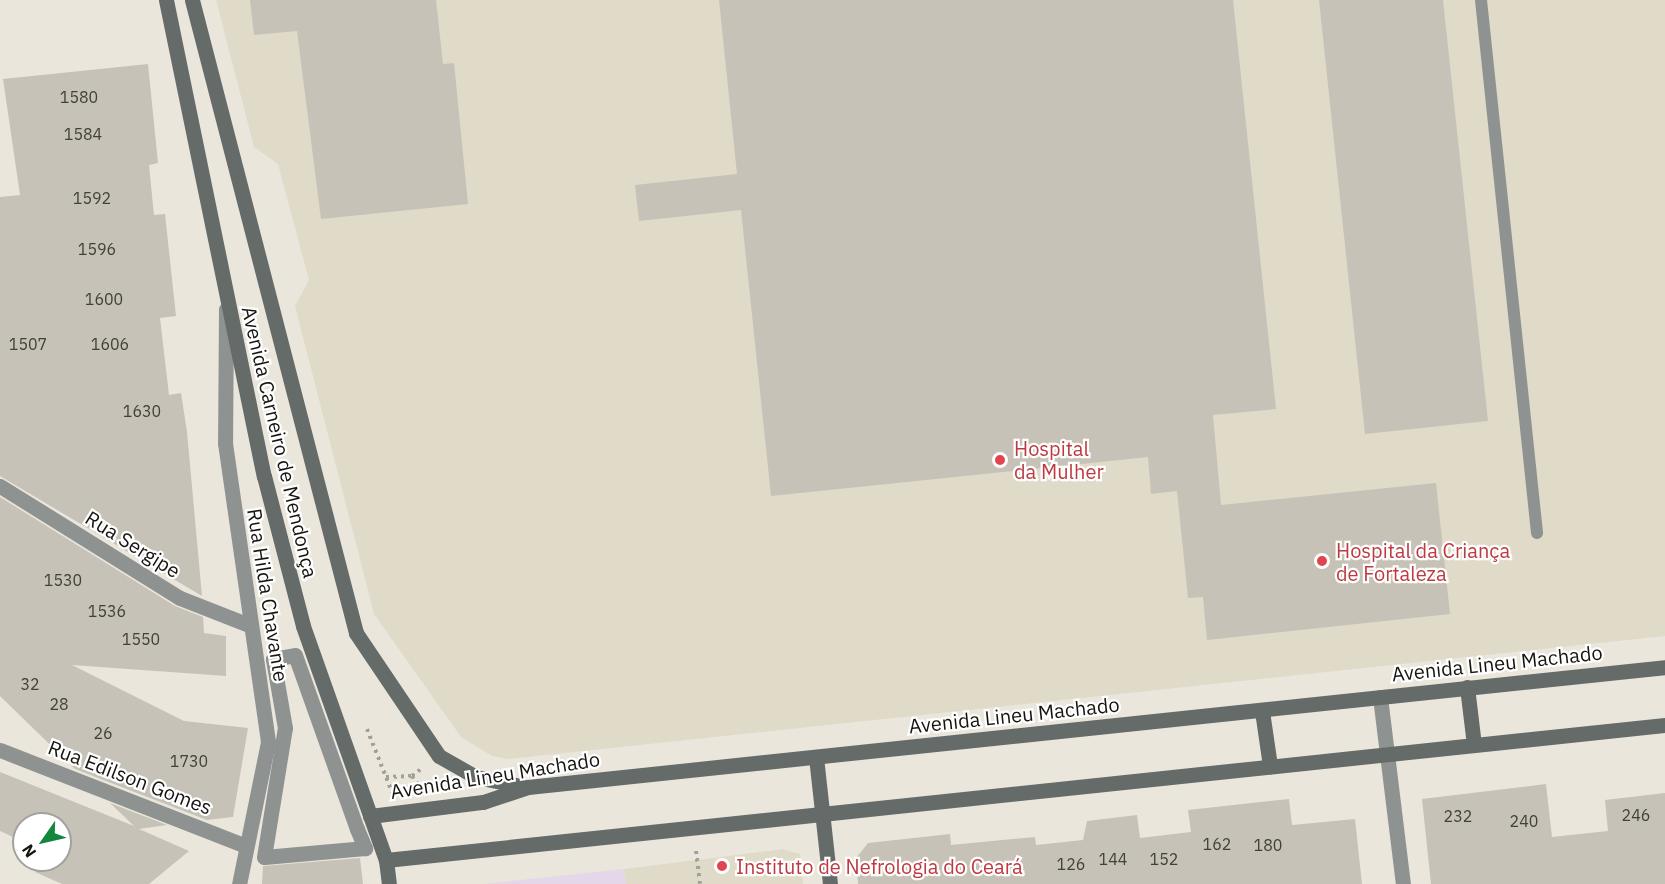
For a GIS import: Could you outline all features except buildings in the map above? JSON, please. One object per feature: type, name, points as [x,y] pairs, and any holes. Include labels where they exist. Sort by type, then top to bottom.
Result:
[{"type":"main road","name":"Avenida Carneiro de Mendonça","points":[[166,0],[226,309],[303,626],[386,860],[389,884]]},
{"type":"main road","name":"Avenida Carneiro de Mendonça","points":[[192,0],[356,633],[439,756],[476,777],[528,787]]},
{"type":"main road","name":"Avenida Lineu Machado","points":[[370,816],[483,801],[528,787],[1665,667]]},
{"type":"main road","points":[[1467,687],[1474,746]]},
{"type":"main road","points":[[1262,711],[1270,766]]},
{"type":"main road","points":[[386,860],[1665,725]]},
{"type":"main road","points":[[816,757],[830,884]]},
{"type":"street","name":"Rua Hilda Chavante","points":[[226,309],[225,443],[249,625],[268,742],[244,845],[239,884]]},
{"type":"street","name":"Rua Sergipe","points":[[0,486],[180,598],[249,625]]},
{"type":"street","points":[[295,655],[365,848],[264,857],[285,728],[273,659],[295,655]]},
{"type":"street","points":[[1380,697],[1389,754],[1403,884]]},
{"type":"street","name":"Rua Edilson Gomes","points":[[0,750],[244,845]]},
{"type":"lane","points":[[1481,0],[1537,533]]},
{"type":"path","points":[[380,777],[412,776],[423,768]]},
{"type":"path","points":[[696,851],[700,884]]},
{"type":"shaded area","name":"Hospital da Mulher","points":[[216,0],[1665,0],[1665,636],[508,759],[492,756],[461,737],[374,614],[295,306],[309,280],[278,164],[254,147]]},
{"type":"shaded area","name":"Instituto de Nefrologia do Ceará","points":[[783,849],[800,854],[803,884],[626,884],[624,869]]},
{"type":"shaded area","points":[[624,869],[626,884],[483,884]]},
{"type":"place","name":"Hospital da Mulher","points":[[1000,460]]},
{"type":"place","name":"Hospital da Criança de Fortaleza","points":[[1322,561]]},
{"type":"place","name":"Instituto de Nefrologia do Ceará","points":[[722,866]]}]
